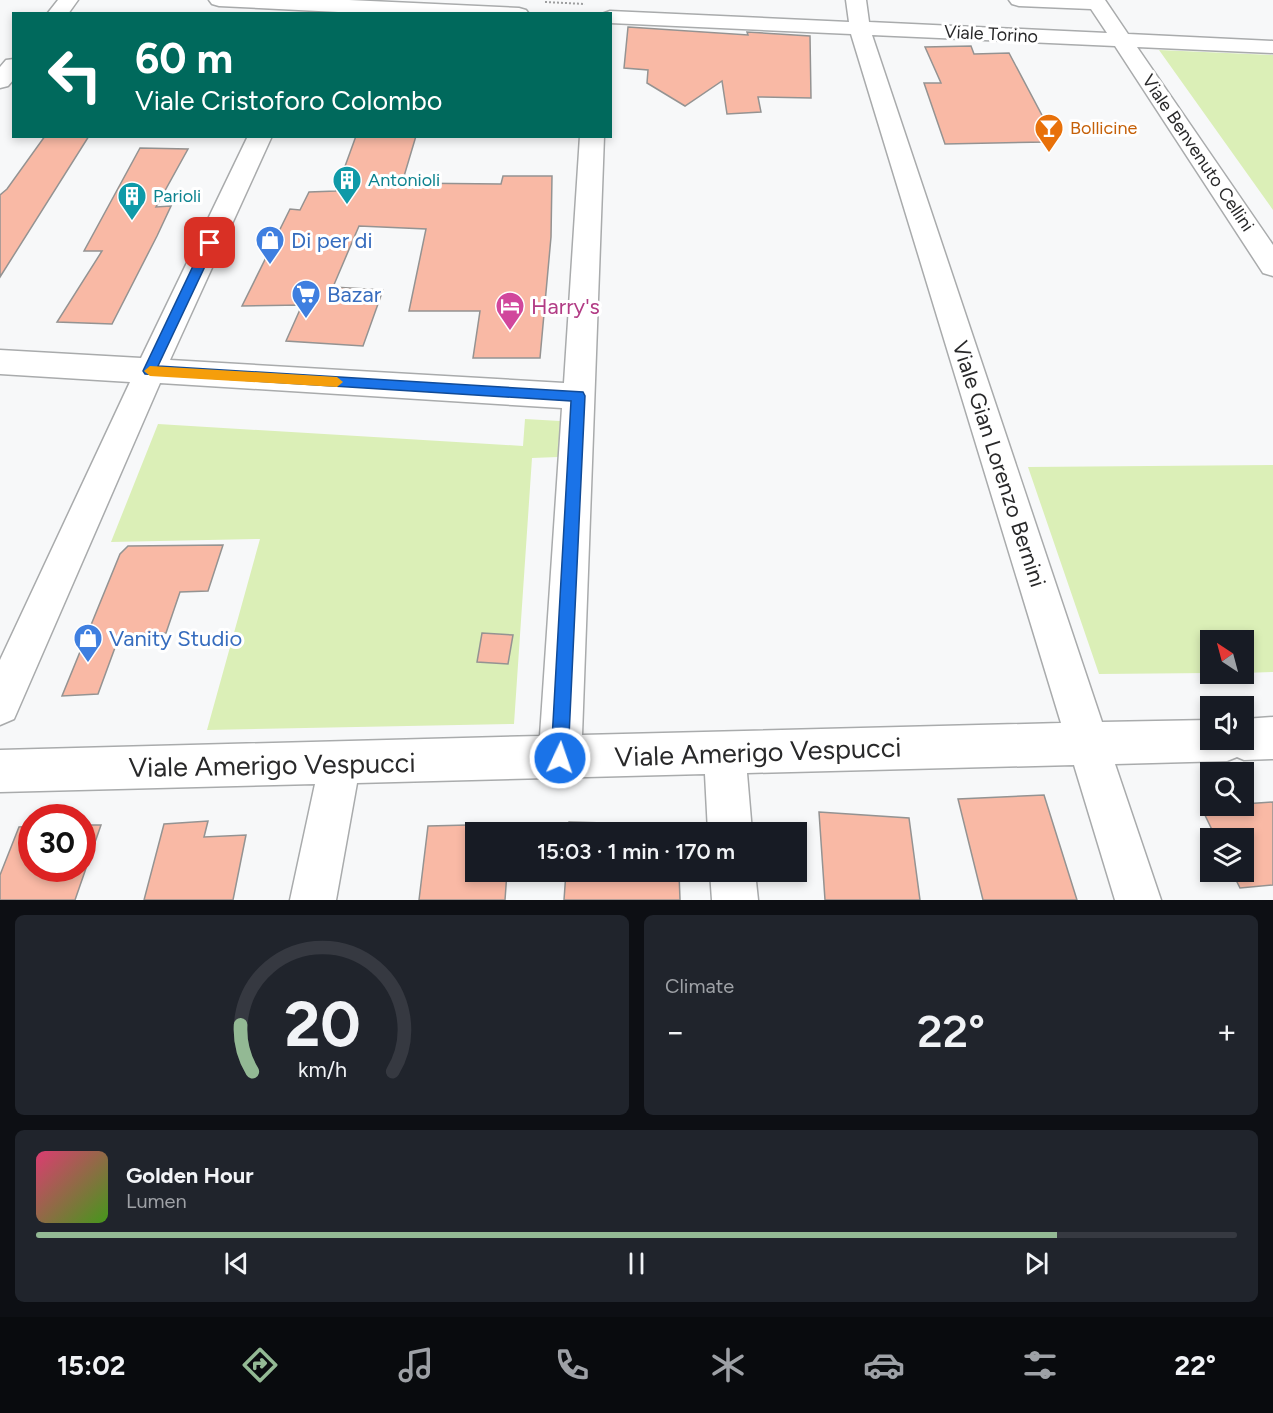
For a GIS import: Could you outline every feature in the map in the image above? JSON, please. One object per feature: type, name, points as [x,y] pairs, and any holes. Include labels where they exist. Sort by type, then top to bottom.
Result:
[{"type":"street","points":[[59,12],[68,0]]},
{"type":"street","points":[[219,0],[470,12]]},
{"type":"street","points":[[1019,0],[1096,2],[1122,40]]},
{"type":"street","name":"Viale Torino","points":[[612,17],[858,14],[1122,40],[1273,47]]},
{"type":"street","name":"Viale Gian Lorenzo Bernini","points":[[858,14],[1138,900]]},
{"type":"street","name":"Viale Benvenuto Cellini","points":[[1122,40],[1273,266]]},
{"type":"street","points":[[0,81],[12,67]]},
{"type":"street","points":[[0,705],[150,371],[259,138]]},
{"type":"street","points":[[560,758],[592,138]]},
{"type":"street","points":[[0,362],[578,396]]},
{"type":"street","points":[[1254,739],[1273,738]]},
{"type":"street","name":"Viale Amerigo Vespucci","points":[[0,771],[1200,741]]},
{"type":"street","points":[[724,753],[729,822]]},
{"type":"street","points":[[313,900],[340,763]]},
{"type":"street","points":[[734,882],[735,900]]},
{"type":"green space","points":[[1159,50],[1273,55],[1273,210]]},
{"type":"green space","points":[[525,419],[560,421],[558,457],[532,458],[514,724],[207,730],[260,539],[111,542],[158,424],[523,446]]},
{"type":"green space","points":[[1273,465],[1273,672],[1254,673],[1254,630],[1200,630],[1200,673],[1099,674],[1028,467]]},
{"type":"building","points":[[628,27],[748,35],[747,32],[810,36],[811,98],[758,97],[761,112],[727,114],[722,81],[685,106],[647,83],[648,70],[624,68]]},
{"type":"building","points":[[971,46],[974,54],[1009,53],[1053,136],[1042,136],[1046,142],[945,144],[924,83],[941,83],[925,47]]},
{"type":"building","points":[[44,138],[88,138],[0,277],[0,195],[7,189]]},
{"type":"building","points":[[355,138],[415,138],[402,183],[501,184],[503,176],[552,176],[551,237],[540,358],[473,358],[480,311],[409,311],[426,229],[359,226],[333,287],[383,290],[363,346],[286,341],[302,305],[242,306],[290,209],[300,210],[309,192],[336,191]]},
{"type":"building","points":[[140,148],[188,149],[156,207],[171,206],[157,236],[112,324],[57,322],[102,251],[84,251]]},
{"type":"building","points":[[223,545],[208,591],[180,592],[166,633],[120,634],[98,694],[62,696],[120,554],[128,546]]},
{"type":"building","points":[[482,633],[513,635],[508,664],[477,662]]},
{"type":"building","points":[[1044,795],[1077,900],[983,900],[958,799]]},
{"type":"building","points":[[1273,802],[1273,885],[1240,888],[1237,882],[1254,882],[1254,828],[1211,828],[1205,816],[1254,816],[1254,803]]},
{"type":"building","points":[[819,812],[909,818],[920,900],[825,900]]},
{"type":"building","points":[[208,821],[204,837],[246,835],[233,900],[144,900],[164,824]]},
{"type":"building","points":[[96,825],[101,825],[96,839]]},
{"type":"building","points":[[465,825],[465,882],[506,882],[505,900],[419,900],[428,826]]},
{"type":"building","points":[[18,830],[18,882],[81,882],[75,900],[0,900],[0,875]]},
{"type":"building","points":[[565,882],[679,882],[680,900],[564,900]]},
{"type":"slow traffic","points":[[150,371],[337,382]]},
{"type":"place","name":"Bollicine","points":[[1049,154]]},
{"type":"place","name":"Antonioli","points":[[347,206]]},
{"type":"place","name":"Parioli","points":[[132,222]]},
{"type":"place","name":"Di per di","points":[[270,266]]},
{"type":"place","name":"Bazar","points":[[306,320]]},
{"type":"place","name":"Harry's","points":[[510,332]]},
{"type":"place","name":"Vanity Studio","points":[[88,664]]},
{"type":"route","points":[[210,243],[150,371],[578,396],[560,758]]}]
